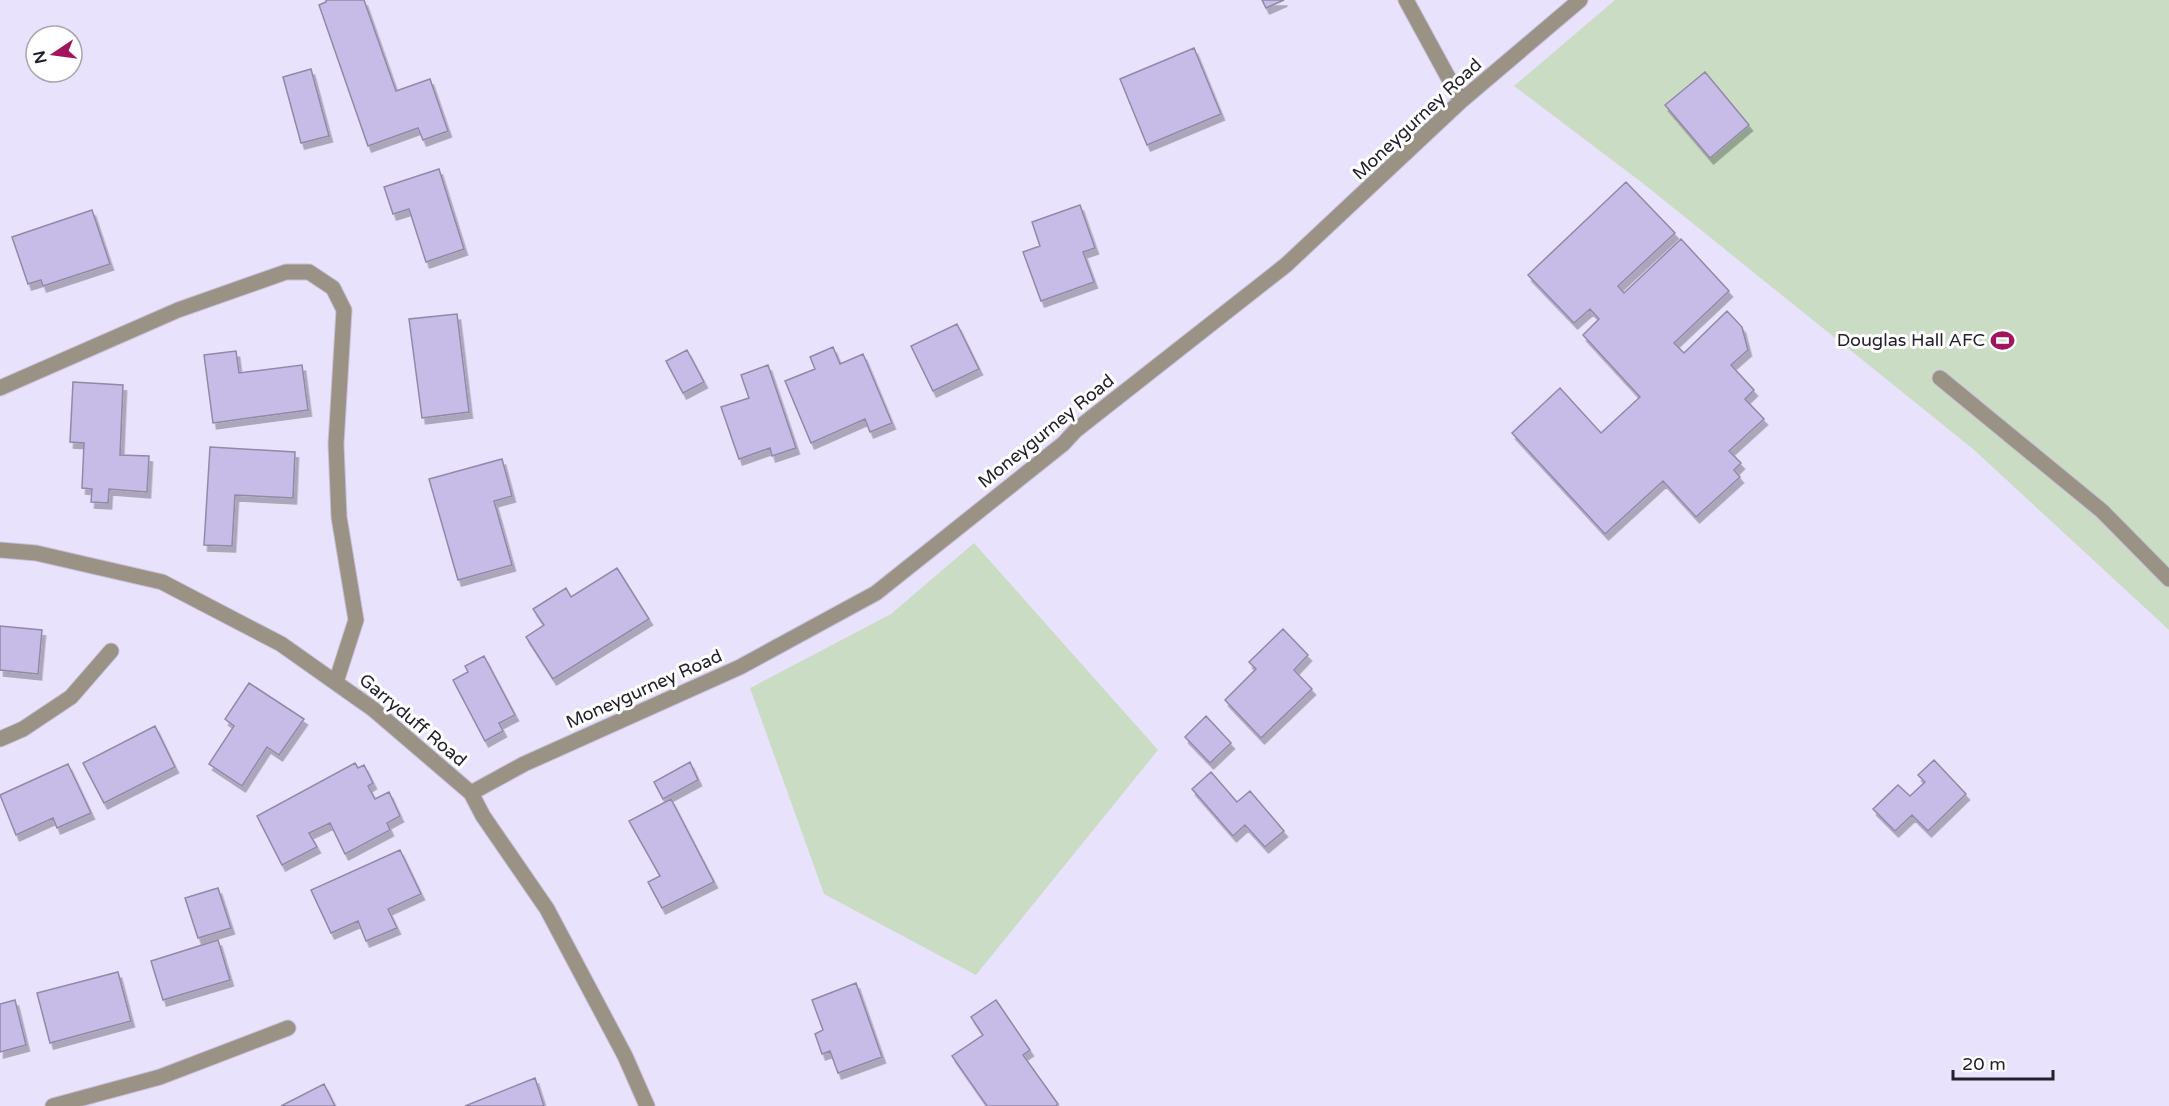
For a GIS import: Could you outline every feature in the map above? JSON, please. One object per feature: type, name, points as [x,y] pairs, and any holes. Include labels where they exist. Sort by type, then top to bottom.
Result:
[{"type":"street","points":[[1406,0],[1461,101]]},
{"type":"street","name":"Moneygurney Road","points":[[471,793],[524,764],[740,667],[876,593],[1063,444],[1076,430],[1286,266],[1461,101],[1580,0]]},
{"type":"street","points":[[0,388],[178,310],[286,272],[309,272],[333,288],[344,310],[336,444],[339,517],[356,621],[336,682]]},
{"type":"street","points":[[1940,378],[2102,511],[2169,579]]},
{"type":"street","name":"Garryduff Road","points":[[0,550],[36,553],[162,582],[281,644],[374,709],[471,793],[483,816],[547,909],[625,1056],[647,1106]]},
{"type":"street","points":[[0,739],[23,729],[71,697],[111,651]]},
{"type":"street","points":[[53,1106],[160,1077],[288,1028]]},
{"type":"green space","name":"Douglas Hall AFC","points":[[1615,0],[2169,0],[2169,630],[1973,449],[1645,185],[1514,86]]},
{"type":"green space","points":[[974,543],[1158,750],[976,975],[824,894],[750,688],[891,614]]},
{"type":"building","points":[[326,0],[364,0],[396,91],[430,79],[448,131],[423,140],[418,128],[368,146],[319,5]]},
{"type":"building","points":[[1262,0],[1284,0],[1266,8]]},
{"type":"building","points":[[1194,48],[1221,114],[1147,145],[1120,79]]},
{"type":"building","points":[[311,69],[329,136],[301,143],[283,77]]},
{"type":"building","points":[[1705,72],[1749,125],[1710,158],[1665,105]]},
{"type":"building","points":[[439,169],[464,249],[426,262],[409,209],[393,214],[384,187]]},
{"type":"building","points":[[1626,182],[1675,233],[1618,286],[1624,293],[1681,239],[1729,291],[1674,343],[1684,353],[1727,311],[1742,327],[1748,350],[1731,365],[1754,390],[1745,399],[1764,419],[1729,451],[1741,463],[1734,470],[1740,477],[1696,517],[1663,481],[1605,534],[1512,433],[1560,388],[1601,433],[1640,397],[1583,335],[1599,319],[1590,309],[1574,323],[1528,275]]},
{"type":"building","points":[[1080,205],[1095,248],[1083,252],[1094,282],[1041,301],[1023,252],[1040,246],[1032,222]]},
{"type":"building","points":[[92,210],[110,264],[43,286],[41,280],[28,284],[12,237]]},
{"type":"building","points":[[457,314],[469,412],[422,418],[409,319]]},
{"type":"building","points":[[957,324],[979,369],[933,391],[911,346]]},
{"type":"building","points":[[833,347],[840,364],[863,354],[892,423],[870,432],[865,419],[811,443],[785,381],[815,369],[810,357]]},
{"type":"building","points":[[687,350],[704,382],[683,393],[666,361]]},
{"type":"building","points":[[236,351],[239,373],[302,365],[308,410],[213,423],[204,355]]},
{"type":"building","points":[[768,365],[796,448],[772,456],[770,448],[739,459],[721,407],[749,398],[741,375]]},
{"type":"building","points":[[73,382],[123,385],[120,455],[149,456],[147,492],[109,489],[108,503],[91,502],[92,489],[82,488],[84,443],[70,442]]},
{"type":"building","points":[[210,447],[295,452],[293,498],[235,495],[232,546],[204,545]]},
{"type":"building","points":[[502,459],[512,496],[494,501],[512,565],[458,580],[429,479]]},
{"type":"building","points":[[617,568],[649,619],[553,679],[526,637],[544,625],[533,609],[566,588],[571,597]]},
{"type":"building","points":[[0,626],[42,630],[38,674],[0,670]]},
{"type":"building","points":[[1283,629],[1308,655],[1294,670],[1312,689],[1261,738],[1225,700],[1256,669],[1249,662]]},
{"type":"building","points":[[484,656],[515,715],[499,723],[503,731],[485,741],[453,680],[468,672],[465,666]]},
{"type":"building","points":[[249,683],[304,719],[279,755],[267,747],[242,786],[209,764],[234,726],[225,719]]},
{"type":"building","points":[[1206,716],[1231,743],[1210,763],[1185,737]]},
{"type":"building","points":[[155,726],[175,767],[104,803],[83,763]]},
{"type":"building","points":[[1934,760],[1966,794],[1928,831],[1912,815],[1895,831],[1873,809],[1898,785],[1910,796],[1925,782],[1918,775]]},
{"type":"building","points":[[690,762],[698,780],[663,799],[654,782]]},
{"type":"building","points":[[355,763],[358,768],[364,765],[373,783],[368,786],[375,799],[389,792],[400,816],[387,823],[390,830],[345,854],[330,823],[309,833],[317,847],[282,865],[257,816]]},
{"type":"building","points":[[68,764],[91,813],[57,828],[53,818],[16,835],[0,795]]},
{"type":"building","points":[[1211,772],[1237,802],[1250,791],[1284,831],[1265,847],[1245,825],[1233,836],[1192,789]]},
{"type":"building","points":[[671,799],[714,882],[662,908],[648,882],[660,876],[629,821]]},
{"type":"building","points":[[400,850],[421,894],[388,909],[397,928],[366,941],[358,921],[331,933],[311,890]]},
{"type":"building","points":[[218,888],[231,928],[198,938],[185,898]]},
{"type":"building","points":[[218,940],[230,980],[163,1000],[151,961]]},
{"type":"building","points":[[118,972],[131,1021],[50,1043],[37,993]]},
{"type":"building","points":[[856,983],[882,1057],[838,1073],[830,1051],[822,1054],[815,1034],[823,1030],[812,1000]]},
{"type":"building","points":[[15,1000],[26,1045],[0,1052],[0,1004]]},
{"type":"building","points":[[996,1000],[1030,1050],[1023,1055],[1058,1104],[1056,1106],[987,1106],[952,1056],[983,1035],[971,1017]]},
{"type":"building","points":[[535,1078],[544,1106],[465,1106]]},
{"type":"building","points":[[324,1084],[335,1106],[281,1106]]},
{"type":"place","name":"Douglas Hall AFC","points":[[2003,340]]}]
